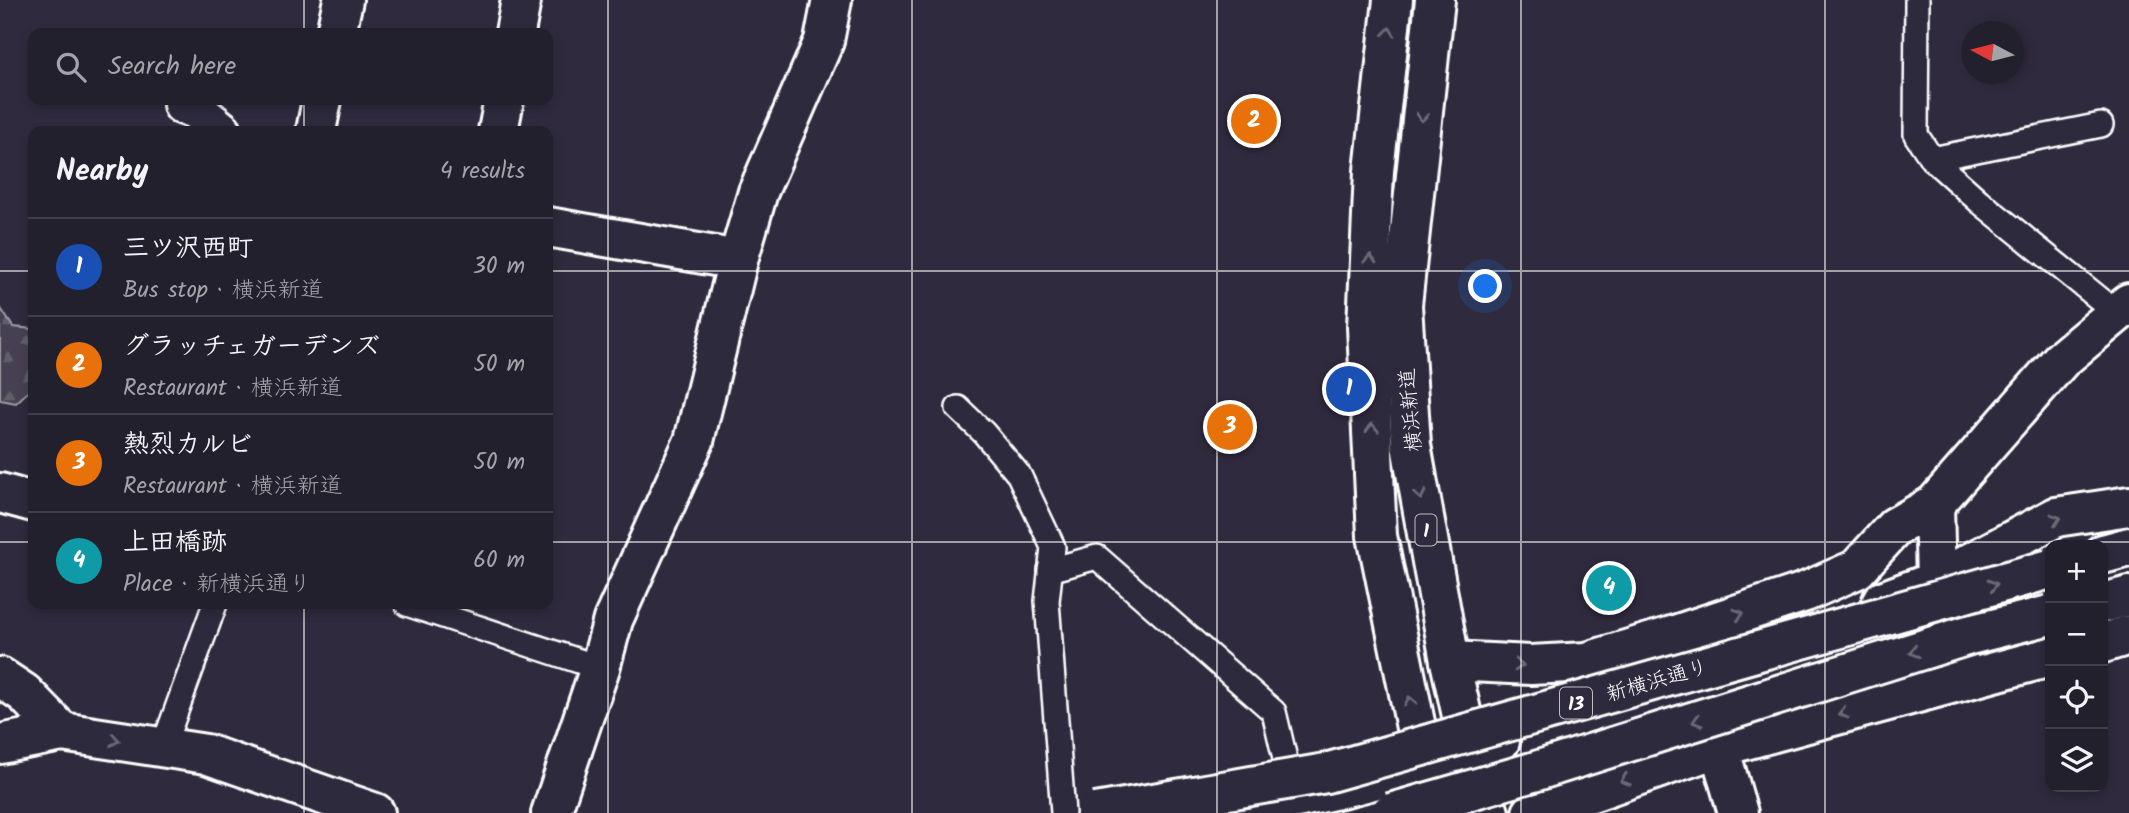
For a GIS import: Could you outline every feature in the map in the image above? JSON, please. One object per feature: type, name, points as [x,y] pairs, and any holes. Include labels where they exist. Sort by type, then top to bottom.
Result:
[{"type":"main road","points":[[337,28],[343,0]]},
{"type":"main road","points":[[516,28],[521,0]]},
{"type":"main road","points":[[551,813],[600,668],[613,620],[694,441],[738,260],[758,192],[824,41],[832,0]]},
{"type":"main road","name":"横浜新道","points":[[1393,0],[1374,171],[1367,327],[1377,536],[1424,767],[1436,813]]},
{"type":"main road","name":"横浜新道","points":[[1435,0],[1402,306],[1411,445],[1450,661],[1470,752],[1489,813]]},
{"type":"main road","points":[[183,105],[195,109],[216,126]]},
{"type":"main road","points":[[317,126],[321,105]]},
{"type":"main road","points":[[499,126],[503,105]]},
{"type":"main road","points":[[553,228],[738,260]]},
{"type":"main road","points":[[1450,661],[1531,665],[1587,662],[1805,592],[1857,569],[1895,527],[1934,505],[2061,360],[2123,308]]},
{"type":"main road","points":[[0,492],[28,500]]},
{"type":"main road","points":[[1934,505],[1936,581],[1964,680]]},
{"type":"main road","points":[[1214,813],[1292,801],[1424,767],[1470,752],[1936,581],[2056,517],[2129,506]]},
{"type":"main road","points":[[2108,553],[2129,547]]},
{"type":"main road","name":"新横浜通り","points":[[1096,813],[1326,773],[2045,570]]},
{"type":"main road","points":[[2108,602],[2129,596]]},
{"type":"main road","points":[[1391,813],[1546,768],[1969,635],[2045,616]]},
{"type":"main road","points":[[2108,641],[2129,635]]},
{"type":"main road","points":[[1532,813],[1719,747],[2045,658]]},
{"type":"main road","points":[[0,677],[24,693],[62,732]]},
{"type":"main road","points":[[0,744],[62,732],[206,754],[375,813]]},
{"type":"main road","points":[[1719,747],[1738,813]]},
{"type":"lane","points":[[1917,0],[1916,135],[1933,159],[1979,201],[2123,308]]},
{"type":"lane","points":[[1933,159],[2101,125]]},
{"type":"lane","points":[[958,408],[984,433],[1020,475],[1052,547],[1047,601],[1063,813]]},
{"type":"lane","points":[[1050,570],[1097,557],[1274,712],[1292,801]]},
{"type":"lane","points":[[163,747],[213,609]]},
{"type":"lane","points":[[422,609],[600,668]]},
{"type":"green space","points":[[0,307],[13,327],[28,328],[28,392],[16,403],[0,400]]},
{"type":"place","name":"グラッチェガーデンズ","points":[[1254,121]]},
{"type":"place","name":"三ツ沢西町","points":[[1349,389]]},
{"type":"place","name":"熱烈カルビ","points":[[1230,427]]},
{"type":"place","name":"上田橋跡","points":[[1609,588]]}]
